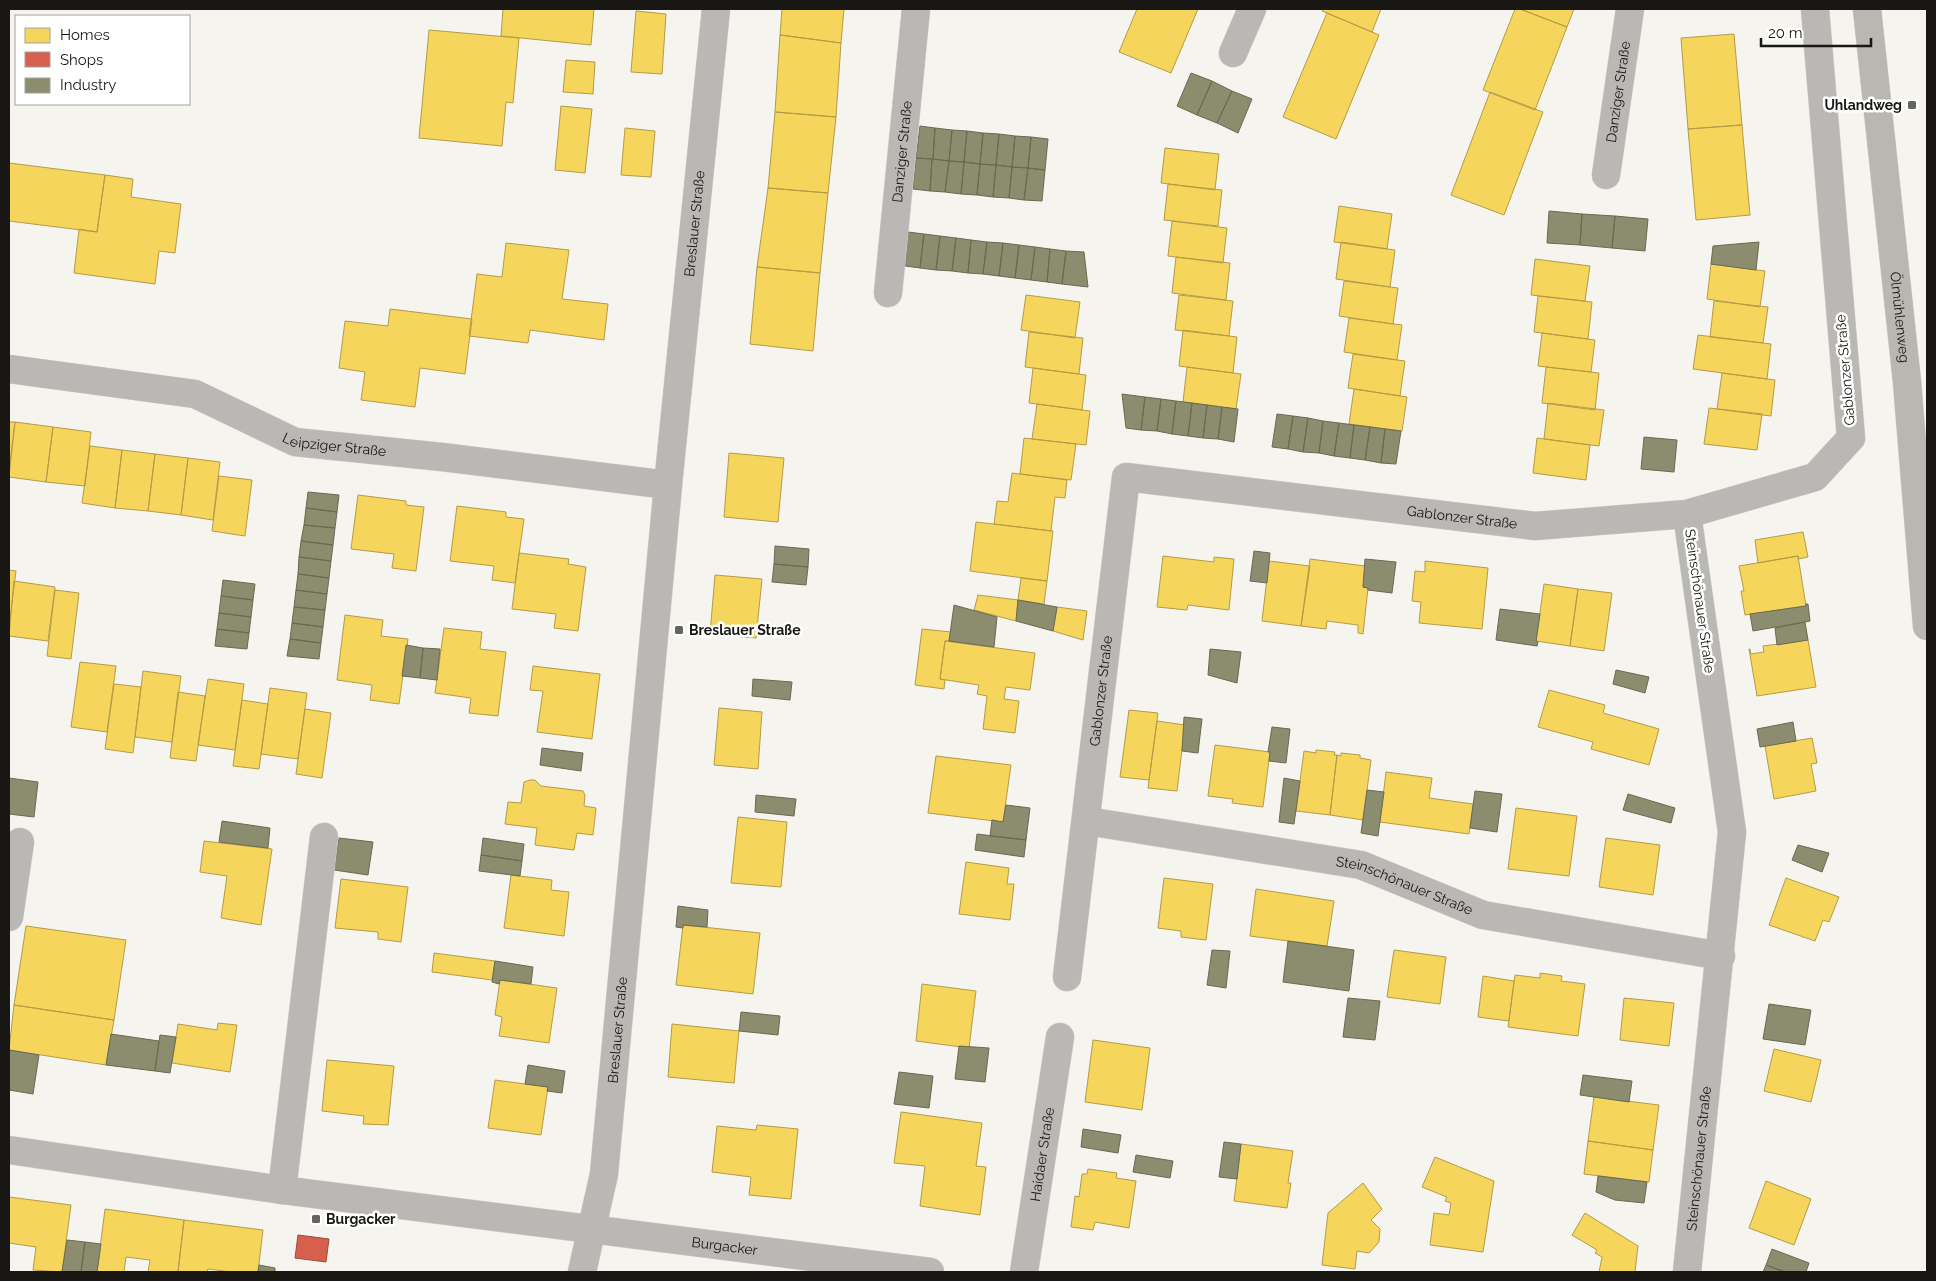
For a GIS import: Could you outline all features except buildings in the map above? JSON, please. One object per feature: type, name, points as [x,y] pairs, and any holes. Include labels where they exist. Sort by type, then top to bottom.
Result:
[{"type":"main road","name":"Ölmühlenweg","points":[[1867,9],[1907,382],[1927,626]]},
{"type":"street","name":"Breslauer Straße","points":[[582,1272],[604,1174],[668,485],[716,9]]},
{"type":"street","name":"Danziger Straße","points":[[888,293],[916,9]]},
{"type":"street","points":[[1233,54],[1252,9]]},
{"type":"street","name":"Danziger Straße","points":[[1606,175],[1630,9]]},
{"type":"street","name":"Gablonzer Straße","points":[[1068,977],[1126,477],[1535,526],[1687,514],[1815,477],[1851,438],[1815,9]]},
{"type":"street","name":"Leipziger Straße","points":[[9,369],[195,394],[295,442],[442,457],[668,485]]},
{"type":"street","name":"Steinschönauer Straße","points":[[1687,514],[1732,832],[1721,956],[1687,1272]]},
{"type":"street","name":"Steinschönauer Straße","points":[[1087,821],[1361,865],[1484,916],[1721,956]]},
{"type":"street","points":[[282,1190],[324,837]]},
{"type":"street","points":[[9,917],[20,842]]},
{"type":"street","name":"Haidaer Straße","points":[[1024,1272],[1060,1037]]},
{"type":"street","name":"Burgacker","points":[[9,1150],[282,1190],[930,1272]]},
{"type":"place","name":"Uhlandweg","points":[[1912,105]]},
{"type":"place","name":"Breslauer Straße","points":[[679,630]]},
{"type":"place","name":"Burgacker","points":[[316,1219]]}]
